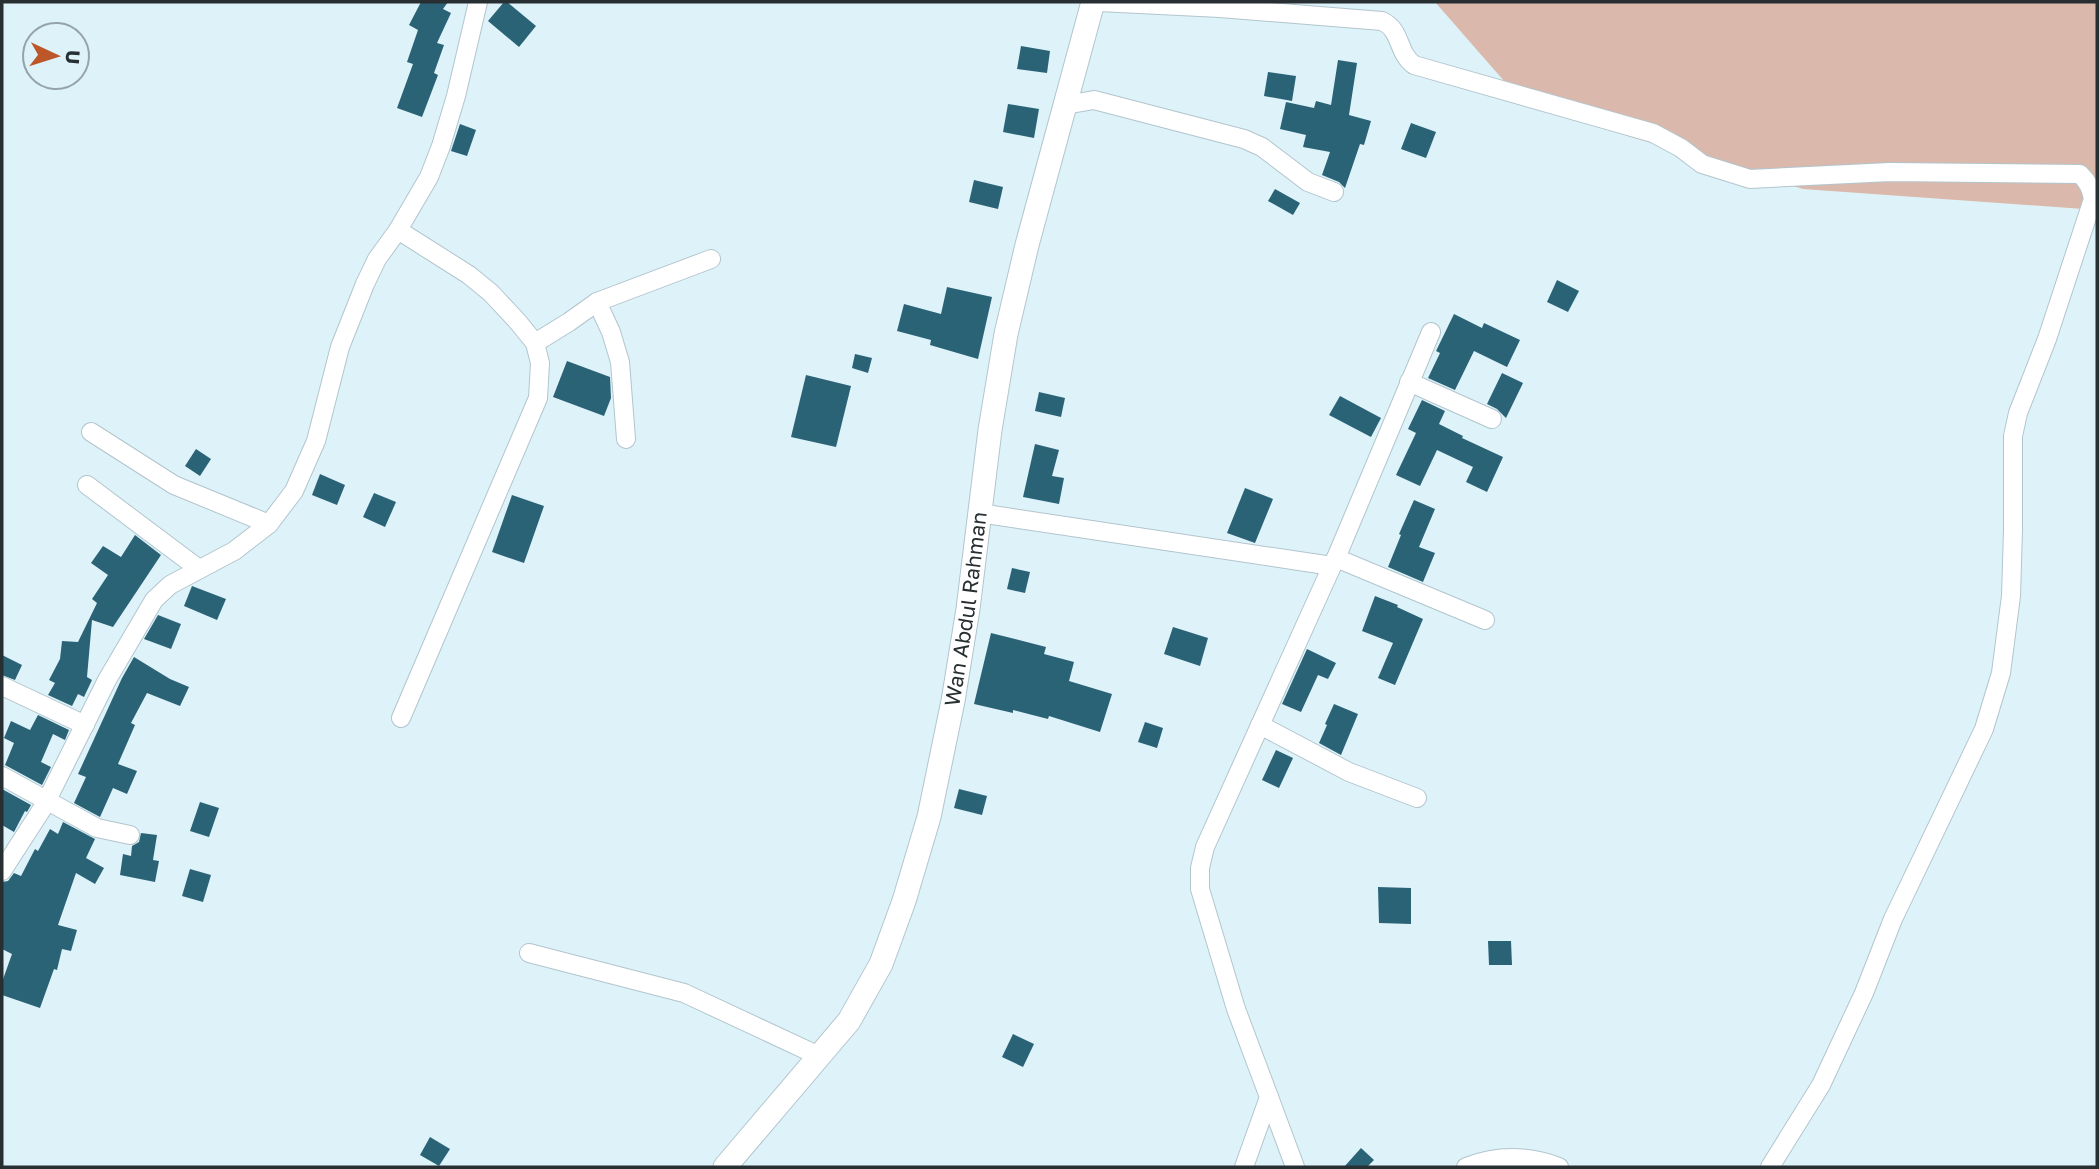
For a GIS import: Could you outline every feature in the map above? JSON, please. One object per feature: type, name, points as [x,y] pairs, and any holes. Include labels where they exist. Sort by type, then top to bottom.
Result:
[{"type":"street","points":[[2,871],[47,800],[107,680],[154,600],[170,585],[234,551],[269,524],[294,491],[316,441],[340,347],[373,267],[429,177],[441,146],[478,2]]},
{"type":"street","name":"Wan Abdul Rahman","points":[[725,1167],[849,1021],[881,964],[904,901],[929,817],[953,701],[968,609],[990,430],[1006,334],[1027,245],[1093,2]]},
{"type":"street","points":[[1099,2],[1220,8],[1382,21],[1395,29],[1407,60],[1414,65],[1653,134],[1681,148],[1702,164],[1751,180],[1890,172],[2080,174],[2087,181],[2093,199],[2047,339],[2018,413],[2013,436],[2011,596],[2001,673],[1984,729],[1893,919],[1864,993],[1821,1084],[1770,1167]]},
{"type":"street","points":[[1065,105],[1094,100],[1244,139],[1262,147],[1308,182],[1334,192]]},
{"type":"street","points":[[398,230],[469,275],[491,293],[535,343],[540,363],[538,398],[401,718]]},
{"type":"street","points":[[535,343],[597,302],[711,258]]},
{"type":"street","points":[[597,302],[611,332],[620,362],[626,439]]},
{"type":"street","points":[[1295,1167],[1236,1009],[1200,889],[1200,868],[1205,846],[1334,562],[1430,332]]},
{"type":"street","points":[[1409,382],[1492,419]]},
{"type":"street","points":[[91,432],[174,485],[269,524]]},
{"type":"street","points":[[87,485],[199,569]]},
{"type":"street","points":[[979,513],[1334,562],[1485,620]]},
{"type":"street","points":[[4,690],[85,725]]},
{"type":"street","points":[[1259,725],[1349,772],[1418,799]]},
{"type":"street","points":[[2,776],[97,828],[131,835]]},
{"type":"street","points":[[529,953],[684,993],[819,1056]]},
{"type":"street","points":[[1244,1167],[1269,1097]]},
{"type":"street","points":[[1466,1167],[1485,1160],[1517,1158],[1559,1167]]},
{"type":"shaded area","points":[[1435,2],[2097,2],[2097,210],[1803,189],[1525,105]]},
{"type":"building","points":[[421,2],[448,2],[443,9],[451,13],[437,43],[444,45],[434,73],[438,75],[422,117],[397,108],[413,64],[407,62],[418,30],[409,25]]},
{"type":"building","points":[[504,2],[536,26],[519,47],[488,21]]},
{"type":"building","points":[[1021,46],[1050,51],[1047,73],[1017,69]]},
{"type":"building","points":[[1338,60],[1357,63],[1349,115],[1371,121],[1364,145],[1360,144],[1345,188],[1339,182],[1322,175],[1330,152],[1303,147],[1306,135],[1280,129],[1286,102],[1314,108],[1316,101],[1331,105]]},
{"type":"building","points":[[1268,72],[1296,76],[1292,101],[1264,96]]},
{"type":"building","points":[[1008,104],[1039,109],[1034,138],[1003,132]]},
{"type":"building","points":[[1411,123],[1436,132],[1426,158],[1401,149]]},
{"type":"building","points":[[460,124],[476,130],[467,156],[451,151]]},
{"type":"building","points":[[974,180],[1003,187],[998,209],[969,202]]},
{"type":"building","points":[[1275,189],[1300,203],[1293,215],[1268,201]]},
{"type":"building","points":[[1557,280],[1579,291],[1568,312],[1547,302]]},
{"type":"building","points":[[947,287],[992,297],[978,359],[930,345],[931,340],[897,331],[904,304],[941,314]]},
{"type":"building","points":[[1454,314],[1482,328],[1484,323],[1520,340],[1507,367],[1474,351],[1455,390],[1428,378],[1440,353],[1436,351]]},
{"type":"building","points":[[855,354],[872,358],[868,373],[852,368]]},
{"type":"building","points":[[567,361],[610,377],[611,398],[604,416],[553,397]]},
{"type":"building","points":[[1502,373],[1523,383],[1506,418],[1487,404]]},
{"type":"building","points":[[806,375],[851,386],[836,447],[791,437]]},
{"type":"building","points":[[1039,392],[1065,398],[1061,417],[1035,411]]},
{"type":"building","points":[[1340,396],[1381,418],[1371,437],[1329,415]]},
{"type":"building","points":[[1422,400],[1445,411],[1439,424],[1503,457],[1487,492],[1466,482],[1473,467],[1437,450],[1420,486],[1396,475],[1416,433],[1408,429]]},
{"type":"building","points":[[1035,444],[1059,450],[1052,476],[1064,478],[1059,504],[1023,497]]},
{"type":"building","points":[[196,449],[211,459],[200,476],[185,466]]},
{"type":"building","points":[[320,474],[345,485],[337,505],[312,495]]},
{"type":"building","points":[[1245,488],[1273,499],[1255,543],[1227,533]]},
{"type":"building","points":[[374,493],[396,502],[385,527],[363,517]]},
{"type":"building","points":[[512,495],[544,506],[524,563],[492,552]]},
{"type":"building","points":[[1414,500],[1435,509],[1419,547],[1435,553],[1423,582],[1388,567]]},
{"type":"building","points":[[135,535],[161,555],[113,627],[92,620],[87,677],[92,680],[84,697],[78,694],[72,706],[48,695],[55,683],[49,680],[60,659],[62,641],[78,642],[97,603],[92,599],[108,575],[91,563],[103,546],[121,557]]},
{"type":"building","points":[[1012,568],[1030,572],[1025,593],[1007,589]]},
{"type":"building","points":[[192,586],[226,599],[217,620],[184,606]]},
{"type":"building","points":[[1375,596],[1423,619],[1395,685],[1378,678],[1393,643],[1362,631]]},
{"type":"building","points":[[158,615],[181,624],[171,649],[144,639]]},
{"type":"building","points":[[1173,627],[1208,638],[1200,666],[1164,654]]},
{"type":"building","points":[[991,633],[1046,647],[1044,654],[1074,662],[1069,681],[1112,694],[1100,732],[1049,716],[1048,719],[974,704]]},
{"type":"building","points":[[1307,649],[1336,663],[1328,679],[1318,675],[1301,712],[1282,704]]},
{"type":"building","points":[[2,655],[22,665],[15,680],[2,675]]},
{"type":"building","points":[[134,657],[189,687],[180,706],[147,693],[131,723],[135,725],[118,764],[137,771],[127,794],[113,788],[100,817],[74,803],[86,777],[78,774]]},
{"type":"building","points":[[1334,704],[1358,714],[1341,755],[1319,743]]},
{"type":"building","points":[[38,715],[69,730],[65,740],[53,734],[41,762],[51,767],[42,785],[5,765],[14,743],[4,738],[11,721],[30,730]]},
{"type":"building","points":[[1145,722],[1163,728],[1157,748],[1138,742]]},
{"type":"building","points":[[1276,750],[1293,758],[1279,788],[1262,780]]},
{"type":"building","points":[[2,789],[31,805],[14,832],[2,825]]},
{"type":"building","points":[[959,789],[987,796],[982,815],[954,808]]},
{"type":"building","points":[[200,802],[219,808],[209,837],[190,831]]},
{"type":"building","points":[[63,822],[95,839],[86,858],[104,868],[95,884],[76,873],[58,925],[77,930],[71,951],[62,949],[57,970],[54,969],[40,1008],[2,995],[2,982],[12,954],[2,949],[2,882],[8,881],[14,873],[21,876],[35,849],[38,851],[50,829],[58,834]]},
{"type":"building","points":[[141,833],[157,835],[153,860],[159,861],[155,882],[120,875],[123,854],[131,856],[132,846],[139,842]]},
{"type":"building","points":[[190,869],[211,875],[203,902],[182,896]]},
{"type":"building","points":[[1378,887],[1411,888],[1411,924],[1379,923]]},
{"type":"building","points":[[1488,941],[1511,941],[1512,965],[1489,965]]},
{"type":"building","points":[[1013,1034],[1034,1044],[1023,1067],[1002,1057]]},
{"type":"building","points":[[430,1137],[450,1149],[439,1166],[420,1155]]},
{"type":"building","points":[[1361,1148],[1374,1160],[1367,1167],[1344,1167]]}]
